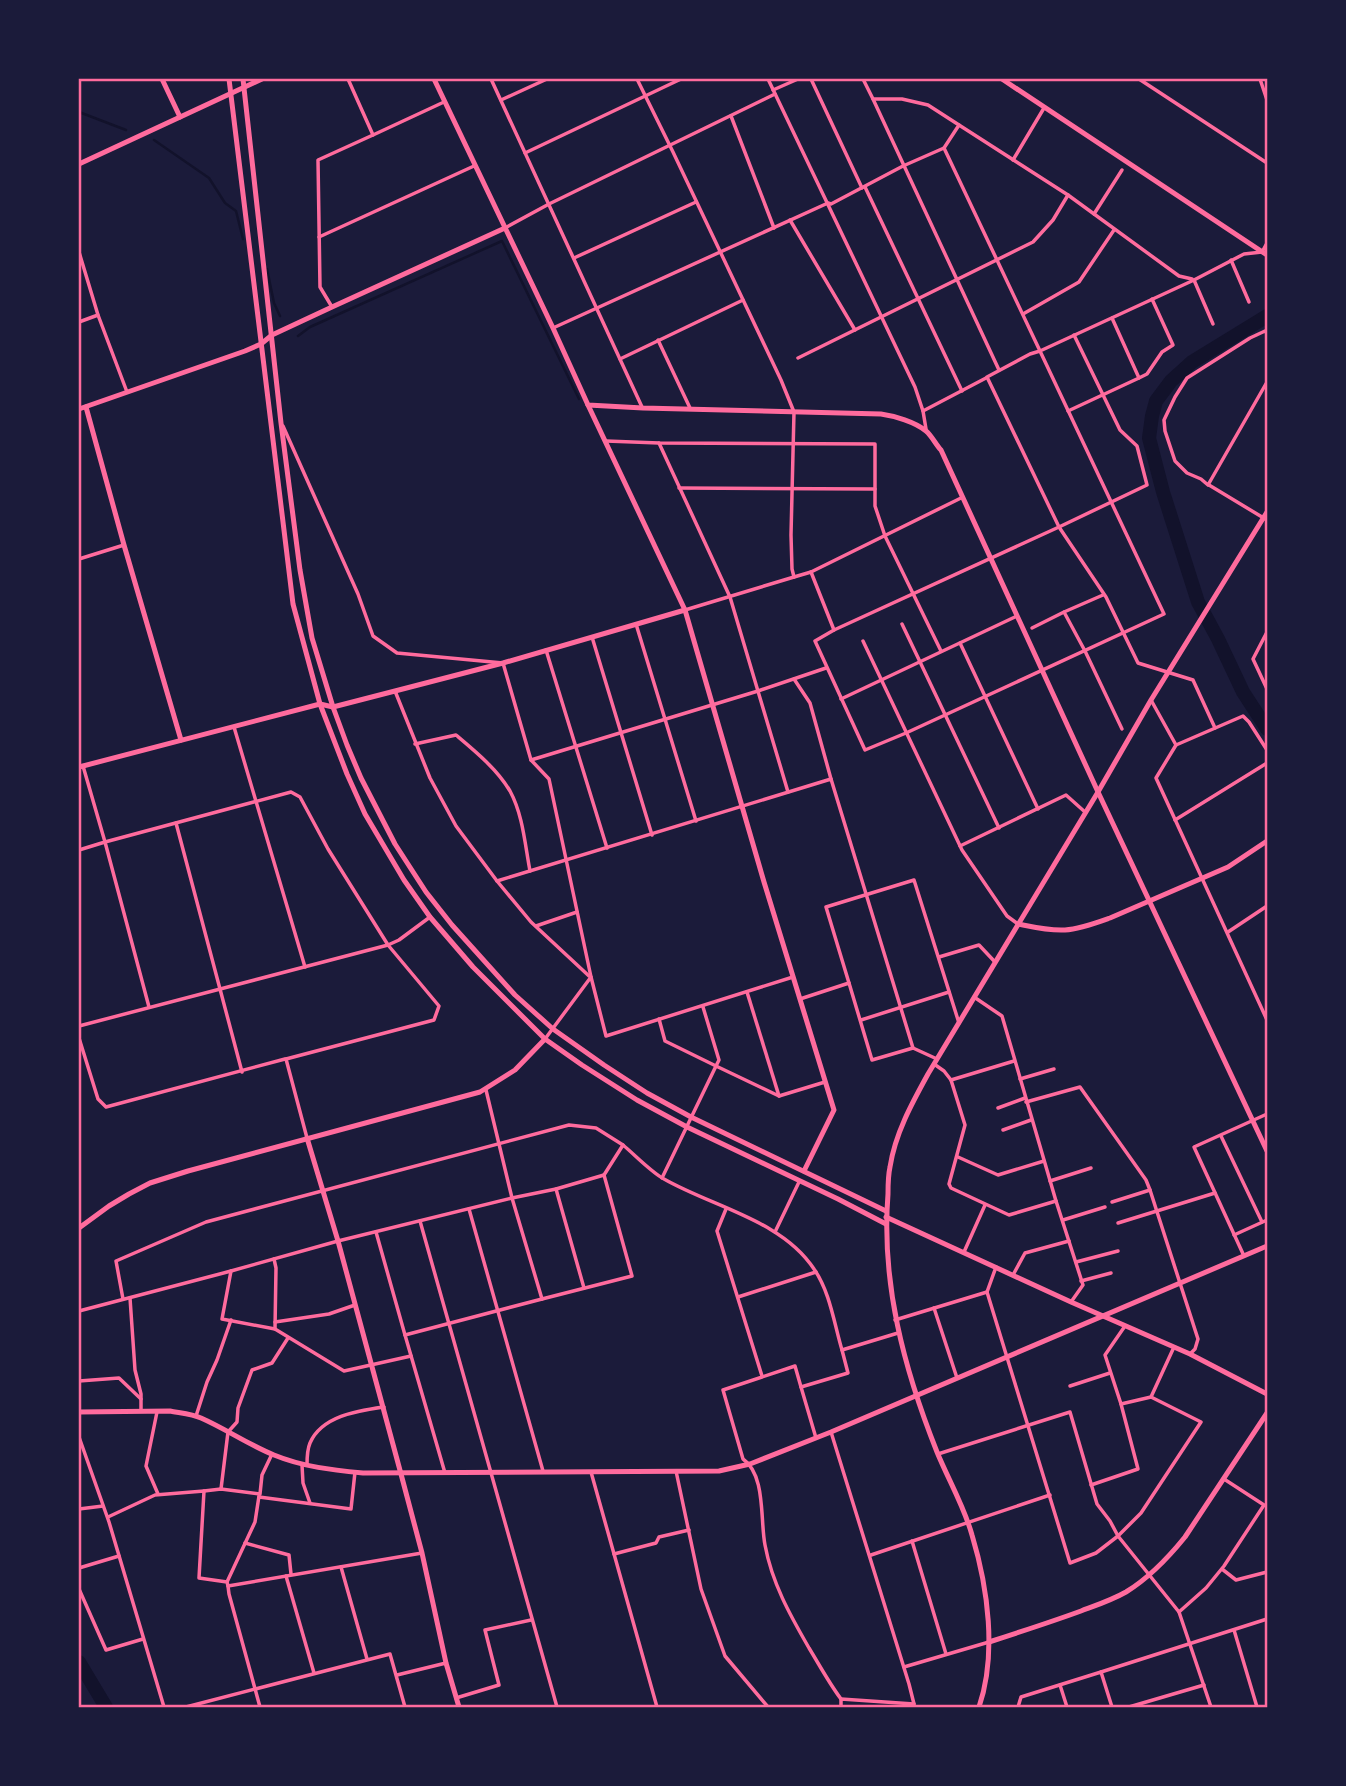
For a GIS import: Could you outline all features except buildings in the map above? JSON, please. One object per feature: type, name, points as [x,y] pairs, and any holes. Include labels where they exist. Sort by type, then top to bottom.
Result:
[{"type":"street","points":[[162,79],[180,117]]},
{"type":"street","points":[[229,79],[293,604],[320,704],[347,774],[365,814],[404,880],[430,917],[473,967],[545,1039],[637,1100],[799,1182],[886,1217],[1191,1354],[1267,1394]]},
{"type":"street","points":[[243,79],[281,423],[300,570],[312,638],[333,707],[361,778],[396,845],[426,892],[452,925],[515,995],[553,1029],[647,1093],[804,1171],[886,1217]]},
{"type":"street","points":[[79,164],[262,79]]},
{"type":"street","points":[[348,79],[373,135]]},
{"type":"street","points":[[433,79],[685,610],[834,1110],[804,1171]]},
{"type":"street","points":[[491,79],[643,408]]},
{"type":"street","points":[[501,100],[547,79]]},
{"type":"street","points":[[637,79],[794,412],[791,535],[794,576]]},
{"type":"street","points":[[525,153],[681,79]]},
{"type":"street","points":[[768,79],[915,387],[926,432]]},
{"type":"street","points":[[79,409],[261,344],[272,335],[505,228],[731,116],[798,79]]},
{"type":"street","points":[[811,79],[962,391]]},
{"type":"street","points":[[863,79],[999,371]]},
{"type":"street","points":[[1002,79],[1265,253]]},
{"type":"street","points":[[1139,79],[1267,163]]},
{"type":"street","points":[[1260,79],[1267,100]]},
{"type":"street","points":[[873,99],[902,99],[928,105],[1068,195],[1179,276],[1194,280]]},
{"type":"street","points":[[332,307],[320,287],[318,160],[444,102]]},
{"type":"street","points":[[1013,160],[1045,107]]},
{"type":"street","points":[[731,116],[774,228]]},
{"type":"street","points":[[553,328],[828,203],[831,204],[944,148],[959,125]]},
{"type":"street","points":[[944,148],[998,260],[1068,412],[1111,503],[1164,614],[865,750],[814,641],[834,630],[991,559],[1111,503],[1147,485],[1137,446],[1120,430],[1074,335]]},
{"type":"street","points":[[319,237],[474,166]]},
{"type":"street","points":[[1094,214],[1122,170]]},
{"type":"street","points":[[798,358],[1033,242],[1053,220],[1068,195]]},
{"type":"street","points":[[574,258],[696,202]]},
{"type":"street","points":[[790,220],[855,330]]},
{"type":"street","points":[[1023,314],[1079,282],[1114,229]]},
{"type":"street","points":[[1265,253],[1267,243]]},
{"type":"street","points":[[79,252],[98,316],[127,392]]},
{"type":"street","points":[[923,411],[1030,354],[1194,280],[1231,260],[1244,254],[1265,253]]},
{"type":"street","points":[[1231,260],[1249,302]]},
{"type":"street","points":[[1194,280],[1213,324]]},
{"type":"street","points":[[1068,412],[1147,374],[1162,352],[1173,345],[1152,299]]},
{"type":"street","points":[[620,359],[743,300]]},
{"type":"street","points":[[79,322],[98,316]]},
{"type":"street","points":[[1112,318],[1139,378]]},
{"type":"street","points":[[979,1707],[985,1689],[989,1642],[988,1610],[968,1523],[916,1395],[895,1320],[886,1217],[890,1167],[912,1103],[935,1062],[1168,671],[1266,516],[1187,473],[1175,461],[1164,420],[1187,379],[1250,338],[1267,332]]},
{"type":"street","points":[[658,340],[690,409]]},
{"type":"street","points":[[987,377],[1059,527],[1104,594],[1138,663],[1193,680],[1215,729]]},
{"type":"street","points":[[1208,485],[1267,382]]},
{"type":"street","points":[[588,405],[881,414],[896,416],[926,432],[940,450],[1267,1151]]},
{"type":"street","points":[[86,407],[181,740]]},
{"type":"street","points":[[281,423],[358,594],[373,636],[397,653],[503,663]]},
{"type":"street","points":[[604,441],[875,443],[875,506],[885,536],[941,651]]},
{"type":"street","points":[[659,443],[730,597],[788,792]]},
{"type":"street","points":[[680,488],[875,489]]},
{"type":"street","points":[[149,1008],[105,842],[81,766],[320,704],[333,707],[503,663],[730,597],[811,572],[961,498]]},
{"type":"street","points":[[79,559],[124,545]]},
{"type":"street","points":[[811,572],[834,630]]},
{"type":"street","points":[[1032,628],[1104,594]]},
{"type":"street","points":[[1065,612],[1122,729]]},
{"type":"street","points":[[841,699],[1017,615]]},
{"type":"street","points":[[636,624],[696,821]]},
{"type":"street","points":[[902,624],[999,828]]},
{"type":"street","points":[[1267,632],[1253,659],[1267,689]]},
{"type":"street","points":[[592,637],[652,835]]},
{"type":"street","points":[[863,641],[960,846],[1007,916],[1018,924],[1065,930],[1090,925],[1203,879],[1228,867],[1267,841]]},
{"type":"street","points":[[960,642],[1038,809]]},
{"type":"street","points":[[546,650],[607,848]]},
{"type":"street","points":[[503,663],[531,760],[549,779],[606,1037],[793,977]]},
{"type":"street","points":[[531,760],[826,668]]},
{"type":"street","points":[[794,679],[810,703],[914,1048],[935,1062],[951,1080],[965,1125],[949,1184],[951,1188],[1009,1215],[1056,1201]]},
{"type":"street","points":[[395,691],[430,778],[456,825],[497,881],[536,926],[591,977]]},
{"type":"street","points":[[1151,700],[1176,745]]},
{"type":"street","points":[[1267,750],[1243,716],[1176,745],[1156,778],[1267,1020]]},
{"type":"street","points":[[234,726],[305,967]]},
{"type":"street","points":[[415,744],[456,735],[484,760],[509,790],[520,816],[530,871]]},
{"type":"street","points":[[1175,820],[1267,763]]},
{"type":"street","points":[[497,881],[831,779]]},
{"type":"street","points":[[79,850],[291,792],[300,797],[328,849],[388,945],[439,1006],[434,1020],[106,1107],[98,1099],[79,1038]]},
{"type":"street","points":[[960,846],[1066,796],[1085,812]]},
{"type":"street","points":[[176,823],[242,1072]]},
{"type":"street","points":[[914,1048],[872,1060],[826,907],[914,880],[959,1023]]},
{"type":"street","points":[[1227,932],[1267,906]]},
{"type":"street","points":[[536,926],[577,912]]},
{"type":"street","points":[[79,1026],[388,945],[430,917]]},
{"type":"street","points":[[939,957],[979,945],[996,963]]},
{"type":"street","points":[[79,1228],[108,1206],[150,1183],[485,1089],[515,1070],[545,1039],[591,977]]},
{"type":"street","points":[[800,999],[849,983]]},
{"type":"street","points":[[747,992],[779,1096]]},
{"type":"street","points":[[860,1020],[949,992]]},
{"type":"street","points":[[974,997],[1002,1016],[1083,1285],[1071,1302]]},
{"type":"street","points":[[662,1178],[719,1060],[702,1006]]},
{"type":"street","points":[[659,1019],[665,1041],[779,1096],[825,1082]]},
{"type":"street","points":[[286,1059],[356,1305],[422,1553],[446,1663],[459,1707]]},
{"type":"street","points":[[951,1080],[1014,1061]]},
{"type":"street","points":[[1020,1079],[1054,1069]]},
{"type":"street","points":[[998,1108],[1080,1087],[1150,1190],[1198,1339],[1191,1354]]},
{"type":"street","points":[[485,1089],[512,1198],[542,1299]]},
{"type":"street","points":[[1244,1256],[1194,1147],[1267,1114]]},
{"type":"street","points":[[1003,1129],[1032,1120]]},
{"type":"street","points":[[123,1299],[116,1261],[206,1222],[569,1125],[596,1128],[623,1145],[662,1178],[775,1232],[806,1257],[825,1290],[848,1373],[801,1387]]},
{"type":"street","points":[[1221,1135],[1265,1221],[1234,1235]]},
{"type":"street","points":[[79,1311],[338,1241],[604,1175],[623,1145]]},
{"type":"street","points":[[957,1156],[998,1175],[1044,1161]]},
{"type":"street","points":[[1050,1181],[1091,1168]]},
{"type":"street","points":[[405,1335],[632,1276],[604,1175]]},
{"type":"street","points":[[775,1232],[799,1182]]},
{"type":"street","points":[[556,1189],[584,1288]]},
{"type":"street","points":[[1112,1202],[1150,1190]]},
{"type":"street","points":[[1118,1223],[1215,1193]]},
{"type":"street","points":[[964,1252],[985,1205]]},
{"type":"street","points":[[1063,1220],[1105,1208]]},
{"type":"street","points":[[468,1209],[543,1471]]},
{"type":"street","points":[[726,1209],[717,1231],[762,1376]]},
{"type":"street","points":[[420,1221],[557,1707]]},
{"type":"street","points":[[376,1232],[445,1473]]},
{"type":"street","points":[[1013,1275],[1025,1253],[1069,1241]]},
{"type":"street","points":[[79,1412],[170,1410],[196,1416],[272,1454],[304,1465],[355,1472],[401,1474],[719,1471],[750,1464],[831,1432],[1267,1247]]},
{"type":"street","points":[[1076,1262],[1118,1251]]},
{"type":"street","points":[[274,1259],[275,1329]]},
{"type":"street","points":[[996,1268],[987,1292],[1070,1563],[1096,1553],[1141,1513],[1201,1422],[1151,1397],[1121,1404]]},
{"type":"street","points":[[231,1271],[222,1319],[275,1329],[344,1371],[411,1356]]},
{"type":"street","points":[[738,1297],[816,1272]]},
{"type":"street","points":[[1081,1281],[1111,1273]]},
{"type":"street","points":[[895,1320],[987,1292]]},
{"type":"street","points":[[130,1298],[141,1411]]},
{"type":"street","points":[[275,1322],[329,1314],[356,1305]]},
{"type":"street","points":[[934,1308],[957,1378]]},
{"type":"street","points":[[196,1416],[230,1320]]},
{"type":"street","points":[[1091,1485],[1138,1469],[1105,1355],[1125,1326]]},
{"type":"street","points":[[842,1350],[898,1333]]},
{"type":"street","points":[[221,1489],[228,1432],[237,1422],[238,1408],[252,1370],[272,1363],[289,1337]]},
{"type":"street","points":[[1151,1397],[1174,1347]]},
{"type":"street","points":[[816,1438],[795,1366],[723,1390],[743,1459],[750,1464],[758,1482],[765,1544],[773,1578],[788,1612],[841,1699],[841,1707]]},
{"type":"street","points":[[1070,1386],[1110,1373]]},
{"type":"street","points":[[79,1381],[119,1378],[141,1399]]},
{"type":"street","points":[[310,1503],[303,1483],[304,1465],[308,1445],[317,1430],[343,1416],[383,1407]]},
{"type":"street","points":[[157,1411],[146,1466],[158,1494]]},
{"type":"street","points":[[938,1454],[1070,1412],[1097,1504],[1118,1536],[1179,1612],[1211,1707]]},
{"type":"street","points":[[904,1667],[1059,1619],[1128,1591],[1171,1555],[1267,1413]]},
{"type":"street","points":[[831,1432],[904,1667],[913,1705],[841,1699]]},
{"type":"street","points":[[79,1437],[107,1517],[164,1707]]},
{"type":"street","points":[[260,1707],[228,1584],[255,1522],[262,1475],[272,1454]]},
{"type":"street","points":[[676,1471],[701,1589],[725,1656],[768,1707]]},
{"type":"street","points":[[107,1517],[158,1494],[221,1489],[351,1509],[355,1472]]},
{"type":"street","points":[[591,1472],[657,1707]]},
{"type":"street","points":[[1179,1612],[1206,1588],[1222,1569],[1266,1506],[1224,1479]]},
{"type":"street","points":[[204,1490],[199,1578],[228,1584],[422,1553]]},
{"type":"street","points":[[870,1555],[1050,1495]]},
{"type":"street","points":[[79,1509],[103,1506]]},
{"type":"street","points":[[614,1554],[656,1543],[659,1537],[689,1531]]},
{"type":"street","points":[[912,1541],[946,1654]]},
{"type":"street","points":[[245,1543],[289,1555],[288,1576],[314,1673]]},
{"type":"street","points":[[79,1569],[119,1556]]},
{"type":"street","points":[[341,1567],[367,1659]]},
{"type":"street","points":[[1222,1569],[1236,1580],[1267,1572]]},
{"type":"street","points":[[79,1589],[106,1650],[144,1639]]},
{"type":"street","points":[[1018,1707],[1021,1697],[1267,1619]]},
{"type":"street","points":[[456,1698],[499,1685],[485,1630],[532,1620]]},
{"type":"street","points":[[1234,1630],[1257,1707]]},
{"type":"street","points":[[186,1707],[390,1654],[405,1707]]},
{"type":"street","points":[[397,1675],[446,1663]]},
{"type":"street","points":[[1101,1672],[1112,1707]]},
{"type":"street","points":[[1060,1685],[1067,1707]]},
{"type":"street","points":[[1129,1707],[1205,1685]]},
{"type":"waterway","points":[[79,112],[126,130]]},
{"type":"waterway","points":[[154,140],[209,178],[225,203],[236,211],[243,239]]},
{"type":"waterway","points":[[298,336],[310,327],[502,241],[579,399]]},
{"type":"waterway","points":[[267,269],[274,303],[280,316]]},
{"type":"waterway","points":[[1267,316],[1192,362],[1171,381],[1156,401],[1149,438],[1198,602],[1243,692],[1267,729]]},
{"type":"waterway","points":[[79,1662],[106,1707]]}]
